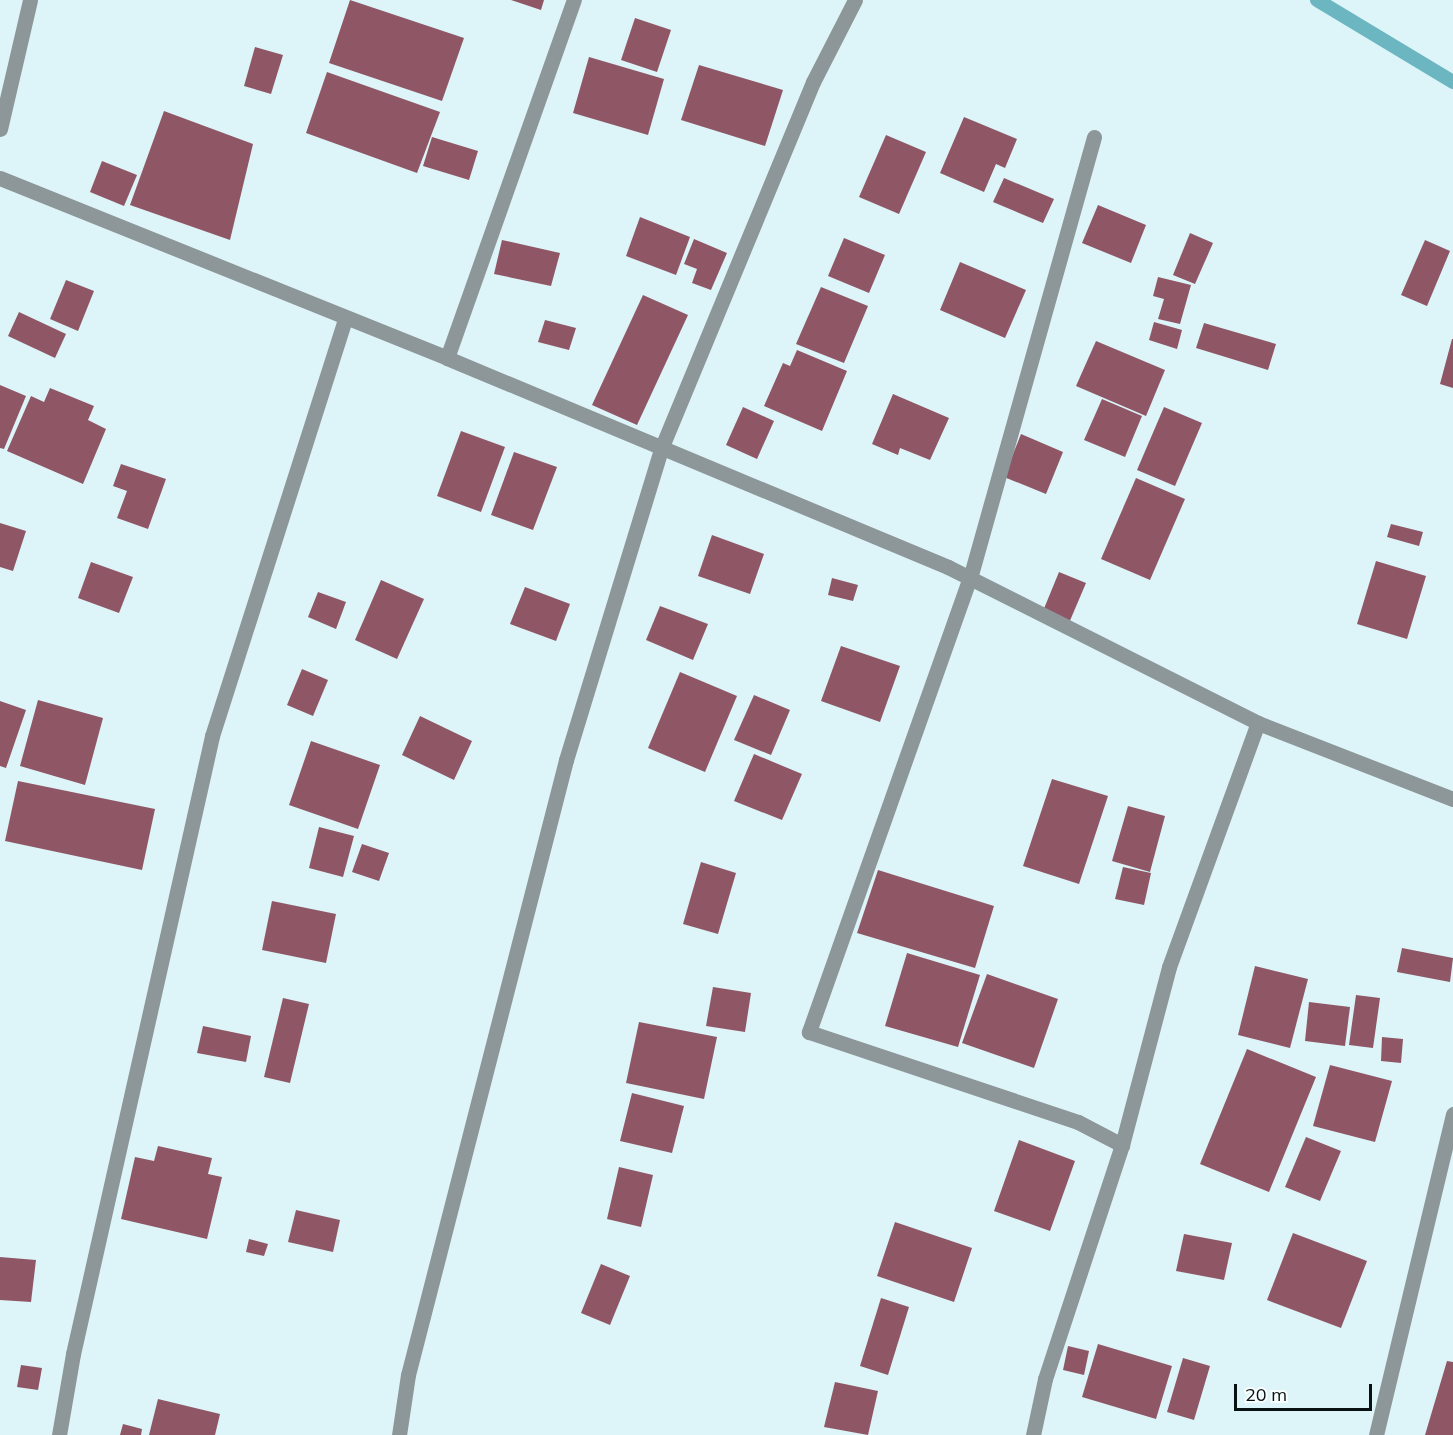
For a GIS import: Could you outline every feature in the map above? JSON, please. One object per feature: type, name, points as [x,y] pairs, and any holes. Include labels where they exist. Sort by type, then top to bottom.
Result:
[{"type":"street","points":[[0,129],[30,0]]},
{"type":"street","points":[[447,358],[574,0]]},
{"type":"street","points":[[399,1435],[408,1375],[566,760],[661,449],[813,82],[855,0]]},
{"type":"street","points":[[1094,137],[970,577],[809,1032],[1078,1122],[1122,1145]]},
{"type":"street","points":[[0,178],[345,319],[447,358],[970,577],[1258,723],[1453,799]]},
{"type":"street","points":[[59,1435],[76,1342],[212,736],[345,319]]},
{"type":"street","points":[[1033,1435],[1045,1379],[1122,1145],[1169,967],[1258,723]]},
{"type":"street","points":[[1376,1435],[1453,1114]]},
{"type":"building","points":[[350,0],[464,38],[442,101],[329,63]]},
{"type":"building","points":[[511,0],[544,0],[541,10]]},
{"type":"building","points":[[635,18],[671,30],[657,72],[621,60]]},
{"type":"building","points":[[255,47],[283,55],[271,94],[244,86]]},
{"type":"building","points":[[589,57],[664,79],[648,135],[573,113]]},
{"type":"building","points":[[699,65],[783,90],[765,146],[681,120]]},
{"type":"building","points":[[327,72],[440,112],[417,173],[306,133]]},
{"type":"building","points":[[164,111],[253,144],[230,240],[130,205]]},
{"type":"building","points":[[964,117],[1017,139],[1005,168],[996,164],[984,192],[940,173]]},
{"type":"building","points":[[886,135],[926,152],[899,214],[859,197]]},
{"type":"building","points":[[432,137],[478,151],[469,180],[423,166]]},
{"type":"building","points":[[102,161],[137,175],[124,206],[90,192]]},
{"type":"building","points":[[1004,178],[1054,199],[1043,223],[993,202]]},
{"type":"building","points":[[1098,205],[1146,225],[1131,263],[1082,243]]},
{"type":"building","points":[[640,217],[690,237],[676,275],[626,256]]},
{"type":"building","points":[[1190,233],[1213,243],[1195,284],[1173,275]]},
{"type":"building","points":[[844,238],[885,255],[869,293],[828,276]]},
{"type":"building","points":[[694,239],[727,253],[711,290],[692,283],[697,269],[684,264]]},
{"type":"building","points":[[502,240],[560,253],[551,286],[494,274]]},
{"type":"building","points":[[1425,240],[1450,251],[1427,306],[1401,295]]},
{"type":"building","points":[[960,262],[1026,290],[1005,338],[940,310]]},
{"type":"building","points":[[1158,277],[1191,285],[1180,324],[1158,319],[1164,299],[1153,296]]},
{"type":"building","points":[[66,280],[94,291],[78,331],[50,319]]},
{"type":"building","points":[[821,287],[868,306],[844,363],[796,344]]},
{"type":"building","points":[[643,295],[688,315],[637,425],[592,405]]},
{"type":"building","points":[[19,312],[66,334],[55,358],[8,336]]},
{"type":"building","points":[[545,320],[576,328],[569,350],[538,342]]},
{"type":"building","points":[[1154,322],[1182,330],[1177,349],[1149,340]]},
{"type":"building","points":[[1204,323],[1276,344],[1268,370],[1196,348]]},
{"type":"building","points":[[1453,339],[1453,388],[1440,384]]},
{"type":"building","points":[[1096,341],[1165,370],[1146,416],[1076,386]]},
{"type":"building","points":[[797,350],[847,371],[822,431],[764,406],[783,363],[790,366]]},
{"type":"building","points":[[0,385],[26,396],[4,449],[0,448]]},
{"type":"building","points":[[50,388],[94,406],[88,420],[106,429],[83,484],[7,451],[31,396],[44,402]]},
{"type":"building","points":[[893,394],[949,418],[930,460],[900,448],[898,455],[872,444]]},
{"type":"building","points":[[1102,399],[1142,416],[1125,457],[1084,440]]},
{"type":"building","points":[[743,407],[774,421],[757,459],[726,445]]},
{"type":"building","points":[[1164,407],[1202,423],[1175,486],[1137,470]]},
{"type":"building","points":[[461,431],[505,447],[481,512],[437,496]]},
{"type":"building","points":[[1021,434],[1063,452],[1046,494],[1004,477]]},
{"type":"building","points":[[514,452],[557,467],[533,530],[491,515]]},
{"type":"building","points":[[121,464],[166,479],[148,529],[117,518],[127,491],[113,486]]},
{"type":"building","points":[[1136,478],[1185,499],[1150,580],[1101,559]]},
{"type":"building","points":[[0,523],[26,531],[13,571],[0,567]]},
{"type":"building","points":[[1391,524],[1423,532],[1419,546],[1387,537]]},
{"type":"building","points":[[712,535],[764,554],[750,594],[698,576]]},
{"type":"building","points":[[1376,561],[1426,576],[1407,639],[1357,624]]},
{"type":"building","points":[[91,562],[133,577],[119,613],[78,598]]},
{"type":"building","points":[[1059,572],[1086,583],[1069,623],[1043,611]]},
{"type":"building","points":[[832,578],[858,585],[853,601],[828,595]]},
{"type":"building","points":[[381,580],[424,599],[397,659],[355,640]]},
{"type":"building","points":[[525,587],[570,604],[556,641],[510,624]]},
{"type":"building","points":[[318,592],[346,602],[336,629],[308,617]]},
{"type":"building","points":[[660,606],[708,624],[693,660],[646,640]]},
{"type":"building","points":[[841,646],[900,666],[880,722],[821,701]]},
{"type":"building","points":[[302,669],[328,680],[313,716],[287,705]]},
{"type":"building","points":[[680,672],[737,696],[705,772],[648,748]]},
{"type":"building","points":[[754,695],[790,710],[771,755],[734,740]]},
{"type":"building","points":[[38,700],[103,718],[85,785],[20,766]]},
{"type":"building","points":[[0,701],[26,710],[6,768],[0,766]]},
{"type":"building","points":[[420,716],[472,741],[454,780],[402,755]]},
{"type":"building","points":[[311,741],[380,765],[358,829],[289,805]]},
{"type":"building","points":[[754,754],[802,774],[782,820],[734,801]]},
{"type":"building","points":[[1052,779],[1108,796],[1079,884],[1023,866]]},
{"type":"building","points":[[18,781],[155,809],[142,870],[5,841]]},
{"type":"building","points":[[1128,806],[1165,816],[1150,872],[1112,861]]},
{"type":"building","points":[[319,827],[354,836],[343,877],[309,868]]},
{"type":"building","points":[[362,844],[389,853],[379,881],[352,872]]},
{"type":"building","points":[[701,862],[736,873],[718,934],[683,924]]},
{"type":"building","points":[[1123,867],[1151,873],[1144,905],[1115,899]]},
{"type":"building","points":[[878,870],[994,906],[975,968],[857,933]]},
{"type":"building","points":[[272,901],[336,914],[326,963],[262,950]]},
{"type":"building","points":[[1402,948],[1453,958],[1450,982],[1397,972]]},
{"type":"building","points":[[907,953],[980,975],[958,1047],[885,1026]]},
{"type":"building","points":[[1255,966],[1308,979],[1290,1048],[1238,1035]]},
{"type":"building","points":[[987,974],[1058,999],[1034,1068],[962,1043]]},
{"type":"building","points":[[713,987],[751,993],[745,1032],[706,1026]]},
{"type":"building","points":[[1356,995],[1380,998],[1373,1048],[1349,1045]]},
{"type":"building","points":[[283,998],[309,1004],[290,1083],[264,1077]]},
{"type":"building","points":[[1309,1002],[1350,1007],[1345,1046],[1305,1041]]},
{"type":"building","points":[[639,1022],[717,1037],[704,1099],[626,1083]]},
{"type":"building","points":[[203,1026],[251,1036],[246,1062],[197,1053]]},
{"type":"building","points":[[1382,1037],[1403,1039],[1401,1063],[1381,1061]]},
{"type":"building","points":[[1247,1049],[1316,1077],[1269,1192],[1200,1164]]},
{"type":"building","points":[[1330,1065],[1392,1081],[1375,1142],[1313,1126]]},
{"type":"building","points":[[632,1093],[684,1106],[672,1153],[620,1141]]},
{"type":"building","points":[[1306,1137],[1341,1151],[1320,1201],[1285,1187]]},
{"type":"building","points":[[1019,1140],[1075,1161],[1050,1231],[994,1211]]},
{"type":"building","points":[[158,1146],[212,1158],[208,1174],[222,1177],[207,1239],[121,1219],[135,1157],[154,1161]]},
{"type":"building","points":[[619,1167],[653,1175],[641,1227],[607,1219]]},
{"type":"building","points":[[296,1210],[340,1220],[333,1252],[288,1242]]},
{"type":"building","points":[[895,1222],[972,1248],[954,1302],[877,1276]]},
{"type":"building","points":[[1293,1233],[1367,1261],[1341,1328],[1267,1300]]},
{"type":"building","points":[[1184,1234],[1232,1243],[1224,1280],[1176,1271]]},
{"type":"building","points":[[249,1239],[268,1244],[264,1256],[246,1252]]},
{"type":"building","points":[[0,1257],[36,1260],[31,1302],[0,1300]]},
{"type":"building","points":[[601,1264],[630,1276],[610,1325],[581,1313]]},
{"type":"building","points":[[881,1298],[909,1307],[888,1375],[860,1366]]},
{"type":"building","points":[[1098,1344],[1172,1366],[1156,1419],[1082,1397]]},
{"type":"building","points":[[1068,1346],[1089,1351],[1084,1375],[1063,1370]]},
{"type":"building","points":[[1183,1358],[1210,1366],[1194,1420],[1167,1412]]},
{"type":"building","points":[[1447,1361],[1453,1362],[1453,1435],[1425,1435]]},
{"type":"building","points":[[21,1365],[42,1368],[38,1390],[17,1387]]},
{"type":"building","points":[[835,1382],[878,1391],[868,1435],[824,1427]]},
{"type":"building","points":[[158,1399],[220,1414],[215,1435],[149,1435]]},
{"type":"building","points":[[123,1424],[142,1429],[141,1435],[120,1435]]},
{"type":"waterway","points":[[1317,0],[1453,82]]}]
